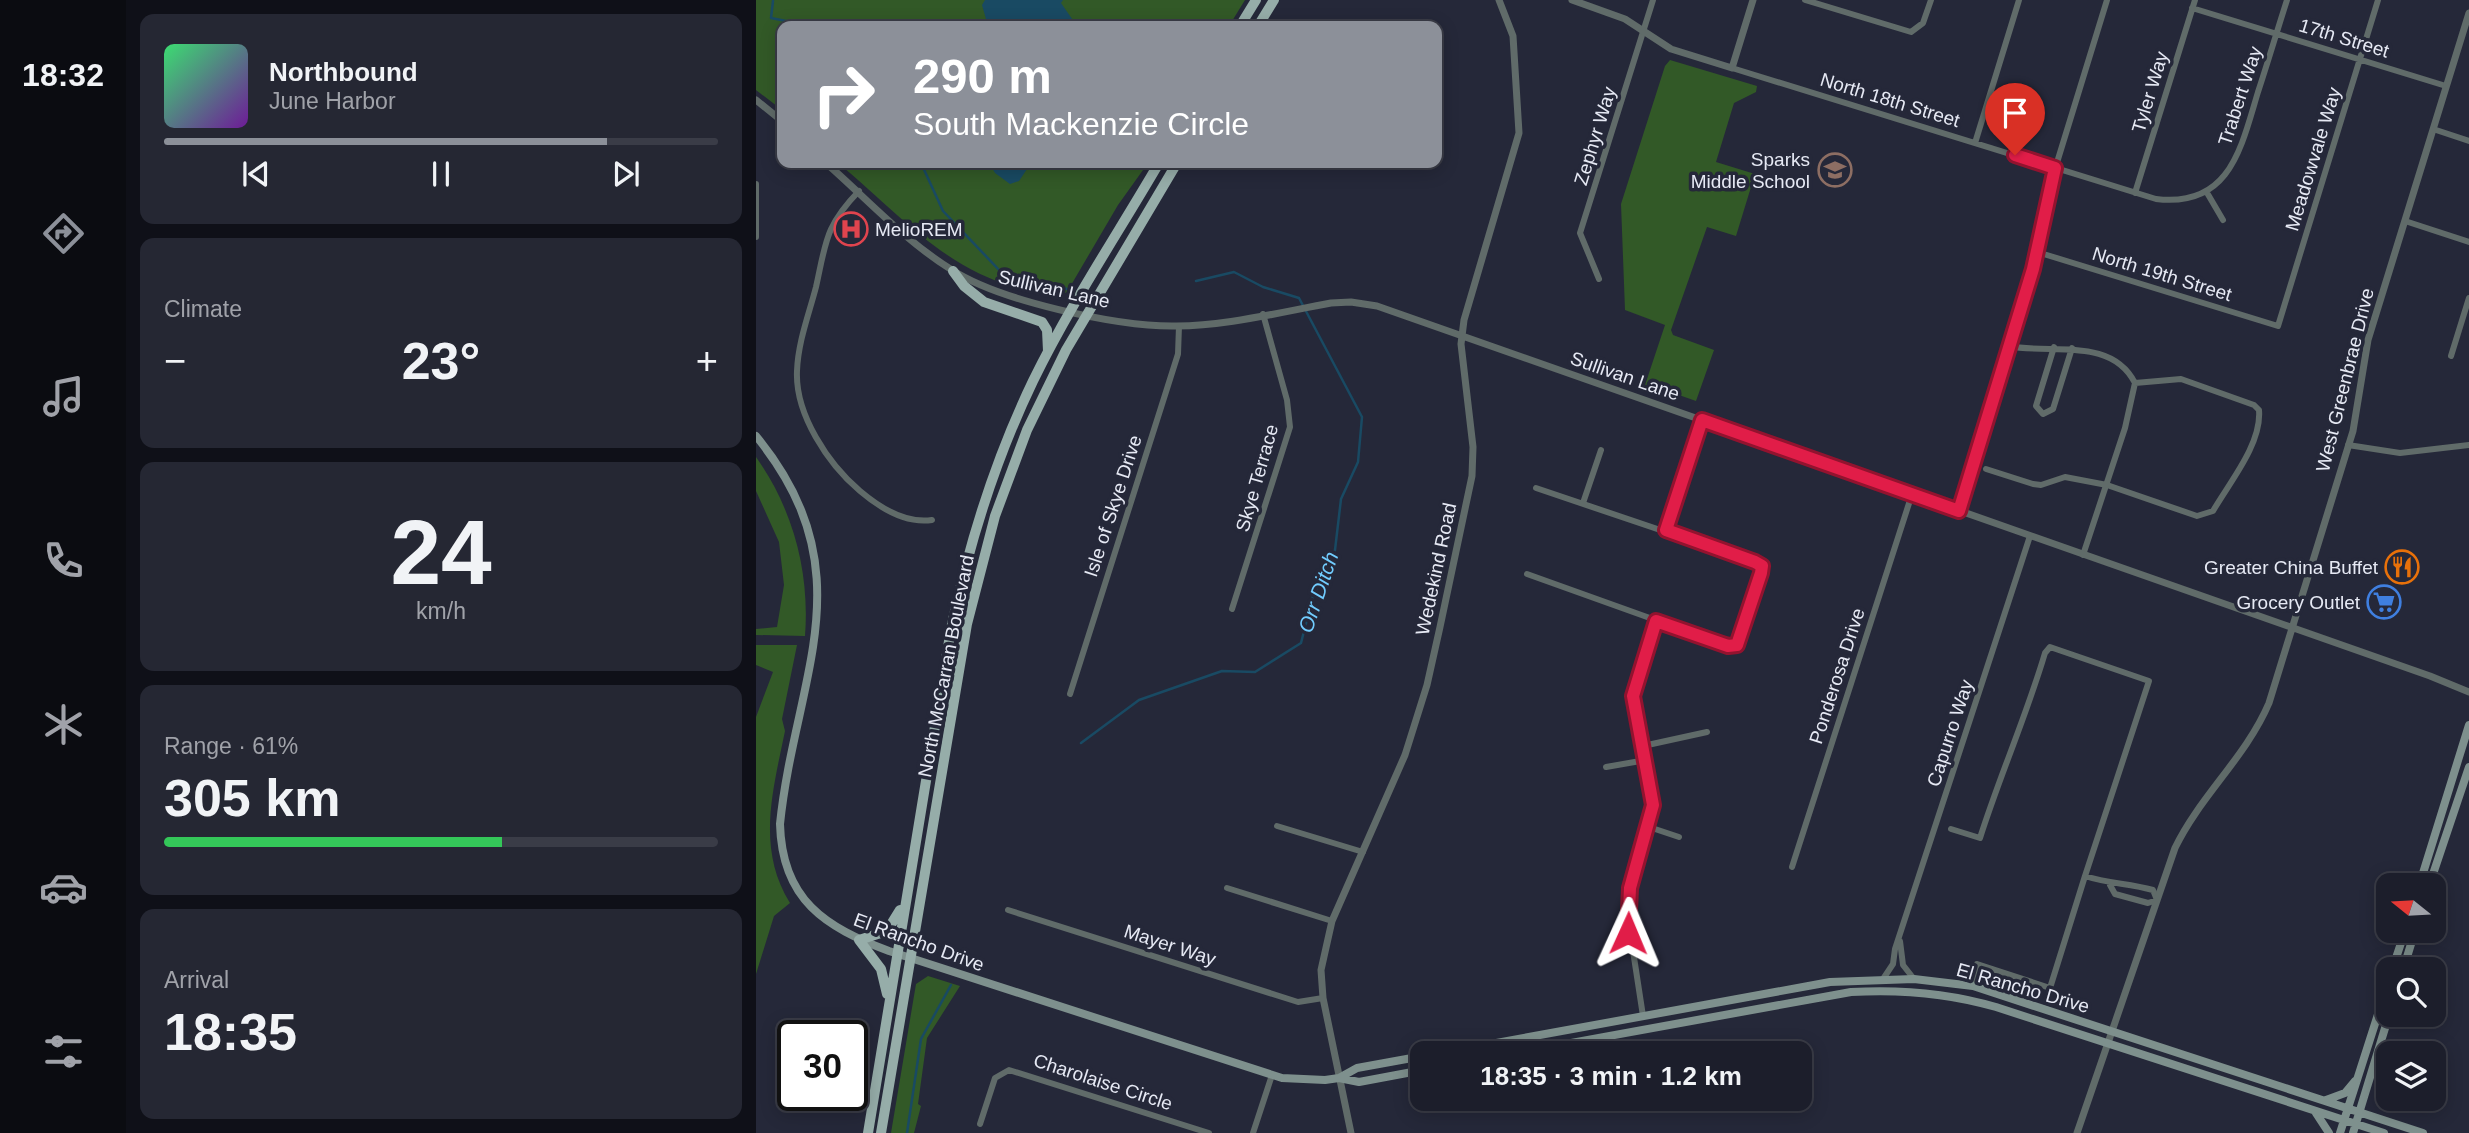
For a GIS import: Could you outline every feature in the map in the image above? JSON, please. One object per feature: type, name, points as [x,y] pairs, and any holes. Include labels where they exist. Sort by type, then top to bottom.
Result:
[{"type":"main road","points":[[1243,21],[1256,0]]},
{"type":"main road","points":[[1261,21],[1274,0]]},
{"type":"main road","name":"North McCarran Boulevard","points":[[868,1133],[951,629],[968,556],[995,470],[1048,354],[1157,168]]},
{"type":"main road","name":"North McCarran Boulevard","points":[[881,1133],[979,569],[1027,430],[1086,313],[1174,168]]},
{"type":"main road","points":[[953,271],[971,292],[984,302],[1042,322],[1047,330],[1048,354]]},
{"type":"main road","name":"El Rancho Drive","points":[[756,436],[776,463],[797,503],[810,542],[817,585],[815,649],[782,810],[782,852],[792,880],[808,905],[831,925],[859,940],[897,954],[1272,1075],[1305,1081],[1339,1078],[1359,1082],[1410,1072]]},
{"type":"main road","points":[[2423,873],[2469,725]]},
{"type":"main road","points":[[2433,873],[2469,767]]},
{"type":"main road","points":[[888,1008],[881,969],[859,940],[879,936],[890,929],[907,896]]},
{"type":"main road","name":"El Rancho Drive","points":[[1507,1041],[1830,982],[1883,979],[1934,981],[1972,986],[2423,1133]]},
{"type":"main road","points":[[1901,990],[1907,985],[1934,981]]},
{"type":"main road","name":"El Rancho Drive","points":[[1582,1041],[1851,992],[1901,990],[1969,1000],[2384,1133]]},
{"type":"main road","points":[[2340,1133],[2376,1021]]},
{"type":"main road","points":[[2353,1133],[2385,1027]]},
{"type":"main road","name":"El Rancho Drive","points":[[1339,1078],[1357,1068],[1410,1058]]},
{"type":"main road","points":[[2324,1100],[2345,1093],[2357,1079]]},
{"type":"main road","points":[[2314,1111],[2329,1133]]},
{"type":"street","name":"Wedekind Road","points":[[1352,1133],[1323,998],[1321,970],[1332,921],[1405,755],[1423,698],[1472,476],[1473,447],[1462,336],[1464,320],[1519,133],[1514,43],[1509,22],[1499,0]]},
{"type":"street","name":"North 18th Street","points":[[1572,0],[1625,19],[1671,49],[2055,168],[2168,200],[2191,198],[2206,191]]},
{"type":"street","name":"Zephyr Way","points":[[1599,279],[1580,233],[1653,0]]},
{"type":"street","points":[[1732,68],[1753,0]]},
{"type":"street","points":[[1805,0],[1911,32],[1923,23],[1931,0]]},
{"type":"street","points":[[1840,11],[1843,0]]},
{"type":"street","points":[[1975,143],[2019,0]]},
{"type":"street","points":[[1959,511],[2037,252],[2055,168],[2107,0]]},
{"type":"street","name":"Trabert Way","points":[[2206,191],[2224,177],[2237,159],[2287,0]]},
{"type":"street","name":"Meadowvale Way","points":[[2278,326],[2378,0]]},
{"type":"street","name":"17th Street","points":[[2194,4],[2276,34],[2446,86]]},
{"type":"street","name":"Tyler Way","points":[[2135,192],[2194,4]]},
{"type":"street","name":"West Greenbrae Drive","points":[[2077,1133],[2183,832],[2262,719],[2348,445],[2368,340],[2469,13]]},
{"type":"street","points":[[756,100],[777,117]]},
{"type":"street","points":[[2433,129],[2469,141]]},
{"type":"street","name":"Sullivan Lane","points":[[833,168],[914,243],[953,271],[996,293],[1133,322],[1179,326],[1331,303],[1363,303],[2292,627],[2469,692]]},
{"type":"street","points":[[756,184],[756,237]]},
{"type":"street","points":[[859,191],[838,214],[827,234],[799,353],[797,388],[804,411],[821,443],[852,485],[895,514],[918,522],[932,520]]},
{"type":"street","points":[[2206,191],[2223,220]]},
{"type":"street","points":[[2405,220],[2469,242]]},
{"type":"street","name":"North 19th Street","points":[[2037,252],[2278,326]]},
{"type":"street","points":[[2451,356],[2469,298]]},
{"type":"street","name":"Skye Terrace","points":[[1233,609],[1290,427],[1287,400],[1263,314]]},
{"type":"street","name":"Isle of Skye Drive","points":[[1070,694],[1178,354],[1179,326]]},
{"type":"street","points":[[2009,346],[2036,349],[2073,348],[2118,363],[2136,383]]},
{"type":"street","points":[[2054,347],[2036,406],[2043,414],[2053,409],[2073,348]]},
{"type":"street","points":[[1986,469],[2033,484],[2041,485],[2065,477],[2106,485],[2197,516],[2207,516],[2213,511],[2258,429],[2259,410],[2243,401],[2181,379],[2136,383]]},
{"type":"street","points":[[2083,555],[2136,383]]},
{"type":"street","points":[[1666,530],[1702,420]]},
{"type":"street","points":[[2348,445],[2400,453],[2469,445]]},
{"type":"street","points":[[1583,503],[1601,450]]},
{"type":"street","points":[[1527,573],[1728,646],[1737,645],[1741,638],[1762,566],[1701,542],[1536,488]]},
{"type":"street","name":"Ponderosa Drive","points":[[1792,867],[1912,494]]},
{"type":"street","name":"Capurro Way","points":[[1883,979],[1893,964],[2030,536]]},
{"type":"street","points":[[1643,1016],[1628,918],[1630,888],[1653,805],[1634,702],[1634,687],[1656,621]]},
{"type":"street","points":[[1951,829],[1980,838],[2008,752],[2025,718],[2045,653],[2050,647],[2149,681],[2050,988],[1977,964],[1972,986]]},
{"type":"street","points":[[1643,746],[1707,732]]},
{"type":"street","points":[[1606,767],[1646,760]]},
{"type":"street","points":[[1277,826],[1363,852]]},
{"type":"street","points":[[1648,827],[1679,837]]},
{"type":"street","points":[[2085,876],[2110,884],[2121,881],[2153,890],[2157,900],[2148,903],[2115,894],[2110,884]]},
{"type":"street","points":[[1227,888],[1332,921]]},
{"type":"street","name":"Mayer Way","points":[[1007,910],[1298,1002],[1323,998]]},
{"type":"street","points":[[1900,939],[1903,965],[1914,979]]},
{"type":"street","name":"Charolaise Circle","points":[[980,1124],[995,1078],[1009,1069],[1209,1133]]},
{"type":"street","points":[[1253,1133],[1272,1075]]},
{"type":"green space","points":[[756,0],[1245,0],[1232,21],[777,21],[777,106],[756,90]]},
{"type":"green space","points":[[1670,60],[1757,86],[1756,92],[1734,103],[1716,162],[1755,174],[1736,236],[1707,227],[1671,330],[1673,335],[1714,350],[1696,401],[1659,388],[1656,392],[1644,388],[1665,325],[1625,310],[1621,204],[1665,66]]},
{"type":"green space","points":[[844,168],[1144,168],[1118,205],[1067,292],[1058,297],[1021,289],[990,278],[962,264],[913,229]]},
{"type":"green space","points":[[756,457],[780,498],[796,542],[805,588],[805,636],[756,635],[756,629],[777,627],[784,585],[779,542],[756,491]]},
{"type":"green space","points":[[756,645],[797,645],[782,719],[785,731],[770,818],[773,861],[790,903],[774,916],[756,974],[756,717],[773,672],[756,665]]},
{"type":"green space","points":[[928,976],[960,986],[927,1038],[918,1104],[921,1106],[914,1133],[891,1133],[916,984]]},
{"type":"water","points":[[985,0],[1063,0],[1061,3],[1074,21],[989,21],[982,5]]},
{"type":"water","points":[[992,168],[1028,168],[1019,181],[1010,184]]},
{"type":"waterway","name":"Orr Ditch","points":[[773,1],[771,18],[786,21]]},
{"type":"waterway","name":"Orr Ditch","points":[[923,168],[943,211],[1000,271],[1067,289]]},
{"type":"waterway","name":"Orr Ditch","points":[[1081,743],[1139,700],[1222,671],[1255,672],[1301,643],[1313,596],[1335,550],[1341,499],[1358,462],[1362,417],[1299,298],[1263,287],[1234,272],[1196,281]]},
{"type":"waterway","name":"Orr Ditch","points":[[907,1133],[921,1039],[951,985]]},
{"type":"place","name":"Sparks Middle School","points":[[1835,170]]},
{"type":"place","name":"MelioREM","points":[[851,229]]},
{"type":"place","name":"Greater China Buffet","points":[[2402,567]]},
{"type":"place","name":"Grocery Outlet","points":[[2384,602]]},
{"type":"route","points":[[1628,933],[1630,888],[1653,805],[1653,792],[1633,696],[1656,621],[1728,646],[1737,645],[1761,573],[1762,566],[1755,562],[1666,530],[1702,420],[1959,511],[2033,269],[2055,168],[2015,155]]}]
